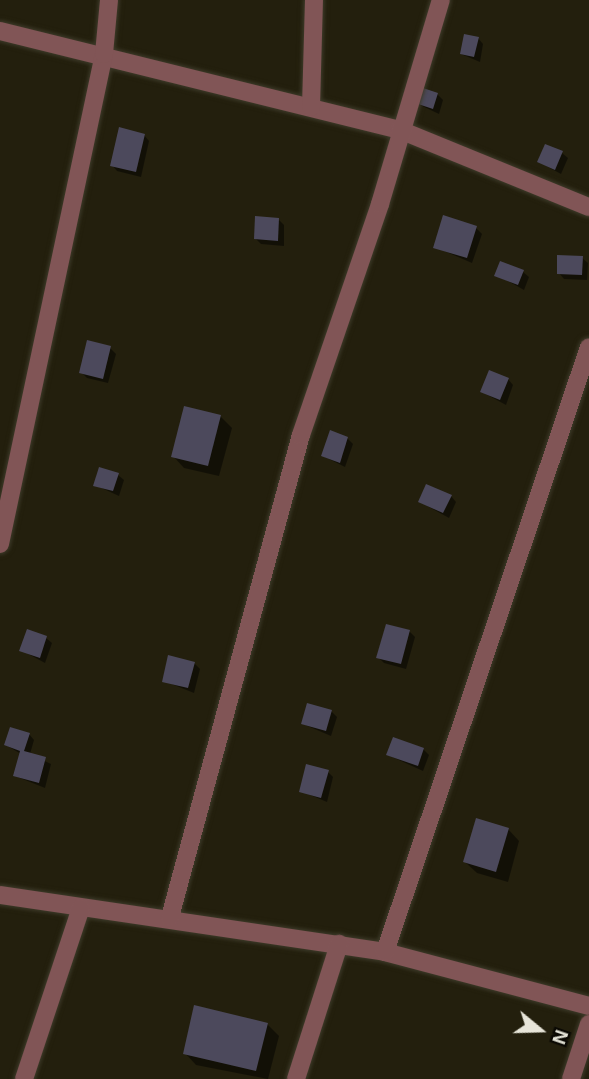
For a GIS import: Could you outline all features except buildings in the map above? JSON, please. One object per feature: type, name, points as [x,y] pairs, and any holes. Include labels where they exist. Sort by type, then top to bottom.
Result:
[{"type":"street","points":[[0,544],[104,54],[109,0]]},
{"type":"street","points":[[312,107],[314,0]]},
{"type":"street","points":[[170,917],[302,435],[441,0]]},
{"type":"street","points":[[0,31],[104,54],[400,130],[589,207]]},
{"type":"street","points":[[385,952],[589,347]]},
{"type":"street","points":[[0,895],[81,908],[170,917],[385,952],[589,1006]]},
{"type":"street","points":[[24,1079],[81,908]]},
{"type":"street","points":[[296,1079],[339,944]]},
{"type":"street","points":[[571,1079],[589,1024]]}]
